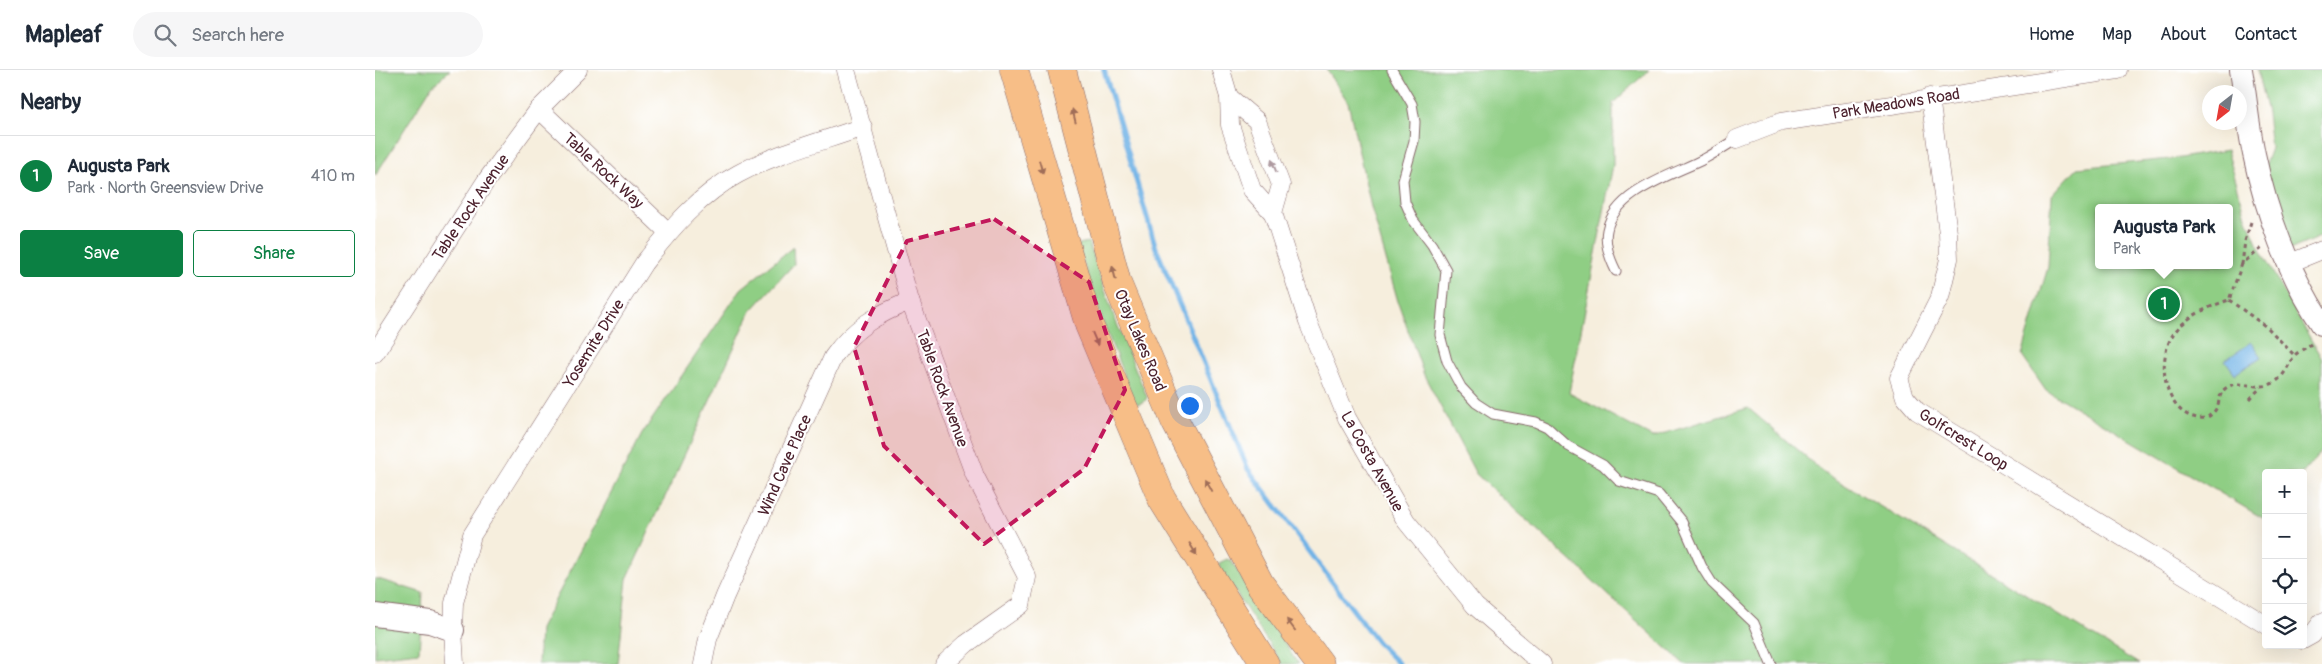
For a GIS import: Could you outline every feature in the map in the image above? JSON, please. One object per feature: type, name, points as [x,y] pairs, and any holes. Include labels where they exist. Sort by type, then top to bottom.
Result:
[{"type":"main road","points":[[1014,70],[1089,325],[1159,490],[1248,639],[1265,664]]},
{"type":"main road","name":"Otay Lakes Road","points":[[1062,70],[1117,283],[1175,421],[1260,584],[1320,664]]},
{"type":"street","name":"Table Rock Avenue","points":[[375,353],[486,180],[539,109],[578,70]]},
{"type":"street","name":"Table Rock Avenue","points":[[846,70],[910,301],[975,476],[1027,578],[1021,605],[966,644],[944,664]]},
{"type":"street","name":"La Costa Avenue","points":[[1221,70],[1229,97],[1230,125],[1252,190],[1273,213],[1308,322],[1347,418],[1406,521],[1475,606],[1543,664]]},
{"type":"street","name":"Park Meadows Road","points":[[1737,140],[1781,122],[2118,70]]},
{"type":"street","points":[[2241,70],[2254,154],[2269,207],[2290,263],[2322,324]]},
{"type":"street","points":[[1229,97],[1257,121],[1281,185],[1273,213]]},
{"type":"street","name":"Golfcrest Loop","points":[[1930,98],[1947,225],[1949,259],[1940,298],[1899,378],[1905,397],[1917,411],[2262,623]]},
{"type":"street","name":"Table Rock Way","points":[[539,109],[668,232]]},
{"type":"street","name":"Yosemite Drive","points":[[455,664],[454,603],[472,535],[638,272],[668,232],[707,196],[736,175],[761,163],[863,127]]},
{"type":"street","points":[[2290,263],[2322,250]]},
{"type":"street","name":"Wind Cave Place","points":[[703,664],[708,638],[725,596],[833,357],[859,327],[884,312],[910,301]]},
{"type":"street","points":[[375,615],[430,622],[453,630]]},
{"type":"street","points":[[2307,638],[2312,635],[2322,622]]},
{"type":"lane","points":[[1392,70],[1412,104],[1415,122],[1414,141],[1403,180],[1405,202],[1413,220],[1432,245],[1446,270],[1441,335],[1447,361],[1461,387],[1476,403],[1493,414],[1536,422],[1547,427],[1568,446],[1603,464],[1619,480],[1659,494],[1682,522],[1702,567],[1712,584],[1754,623],[1771,664]]},
{"type":"lane","points":[[1616,271],[1609,255],[1606,231],[1615,211],[1648,184],[1703,160],[1737,140]]},
{"type":"path","points":[[2251,222],[2245,241],[2242,264],[2229,300],[2201,312],[2180,326],[2173,334],[2165,360],[2165,373],[2172,400],[2178,410],[2188,417],[2206,418],[2217,409],[2221,392],[2236,383],[2261,386],[2274,383],[2295,356],[2311,344]]},
{"type":"path","points":[[2242,264],[2263,248]]},
{"type":"path","points":[[2229,300],[2268,328],[2295,356]]},
{"type":"path","points":[[2250,399],[2261,386]]},
{"type":"highlighted area","points":[[994,219],[1089,282],[1125,390],[1084,469],[984,544],[884,446],[854,347],[907,241]]},
{"type":"green space","points":[[375,70],[450,70],[431,87],[375,176]]},
{"type":"green space","points":[[1327,70],[1649,70],[1613,103],[1613,165],[1569,393],[1652,437],[1748,408],[1822,471],[2139,664],[1684,664],[1476,474],[1424,375],[1399,305],[1371,207],[1348,102]]},
{"type":"green space","points":[[2257,70],[2322,70],[2322,236],[2285,252],[2261,176],[2271,148],[2267,113]]},
{"type":"green space","points":[[2227,150],[2246,217],[2259,248],[2322,359],[2322,451],[2306,469],[2262,469],[2262,518],[2046,390],[2022,355],[2048,267],[2052,195],[2077,168],[2180,158]]},
{"type":"green space","points":[[1088,242],[1115,319],[1147,397],[1145,401],[1138,404],[1134,401],[1104,325],[1078,247],[1079,244]]},
{"type":"green space","points":[[793,247],[794,264],[751,311],[627,579],[618,664],[538,664],[540,629],[642,434],[741,289]]},
{"type":"green space","points":[[1227,559],[1231,561],[1298,664],[1282,664],[1219,567],[1219,563]]},
{"type":"green space","points":[[375,578],[423,593],[419,652],[375,657]]},
{"type":"water","points":[[2252,342],[2262,357],[2235,374],[2225,360]]},
{"type":"waterway","points":[[1104,70],[1156,248],[1248,469],[1377,642],[1399,664]]},
{"type":"place","name":"Augusta Park","points":[[2164,304]]}]
